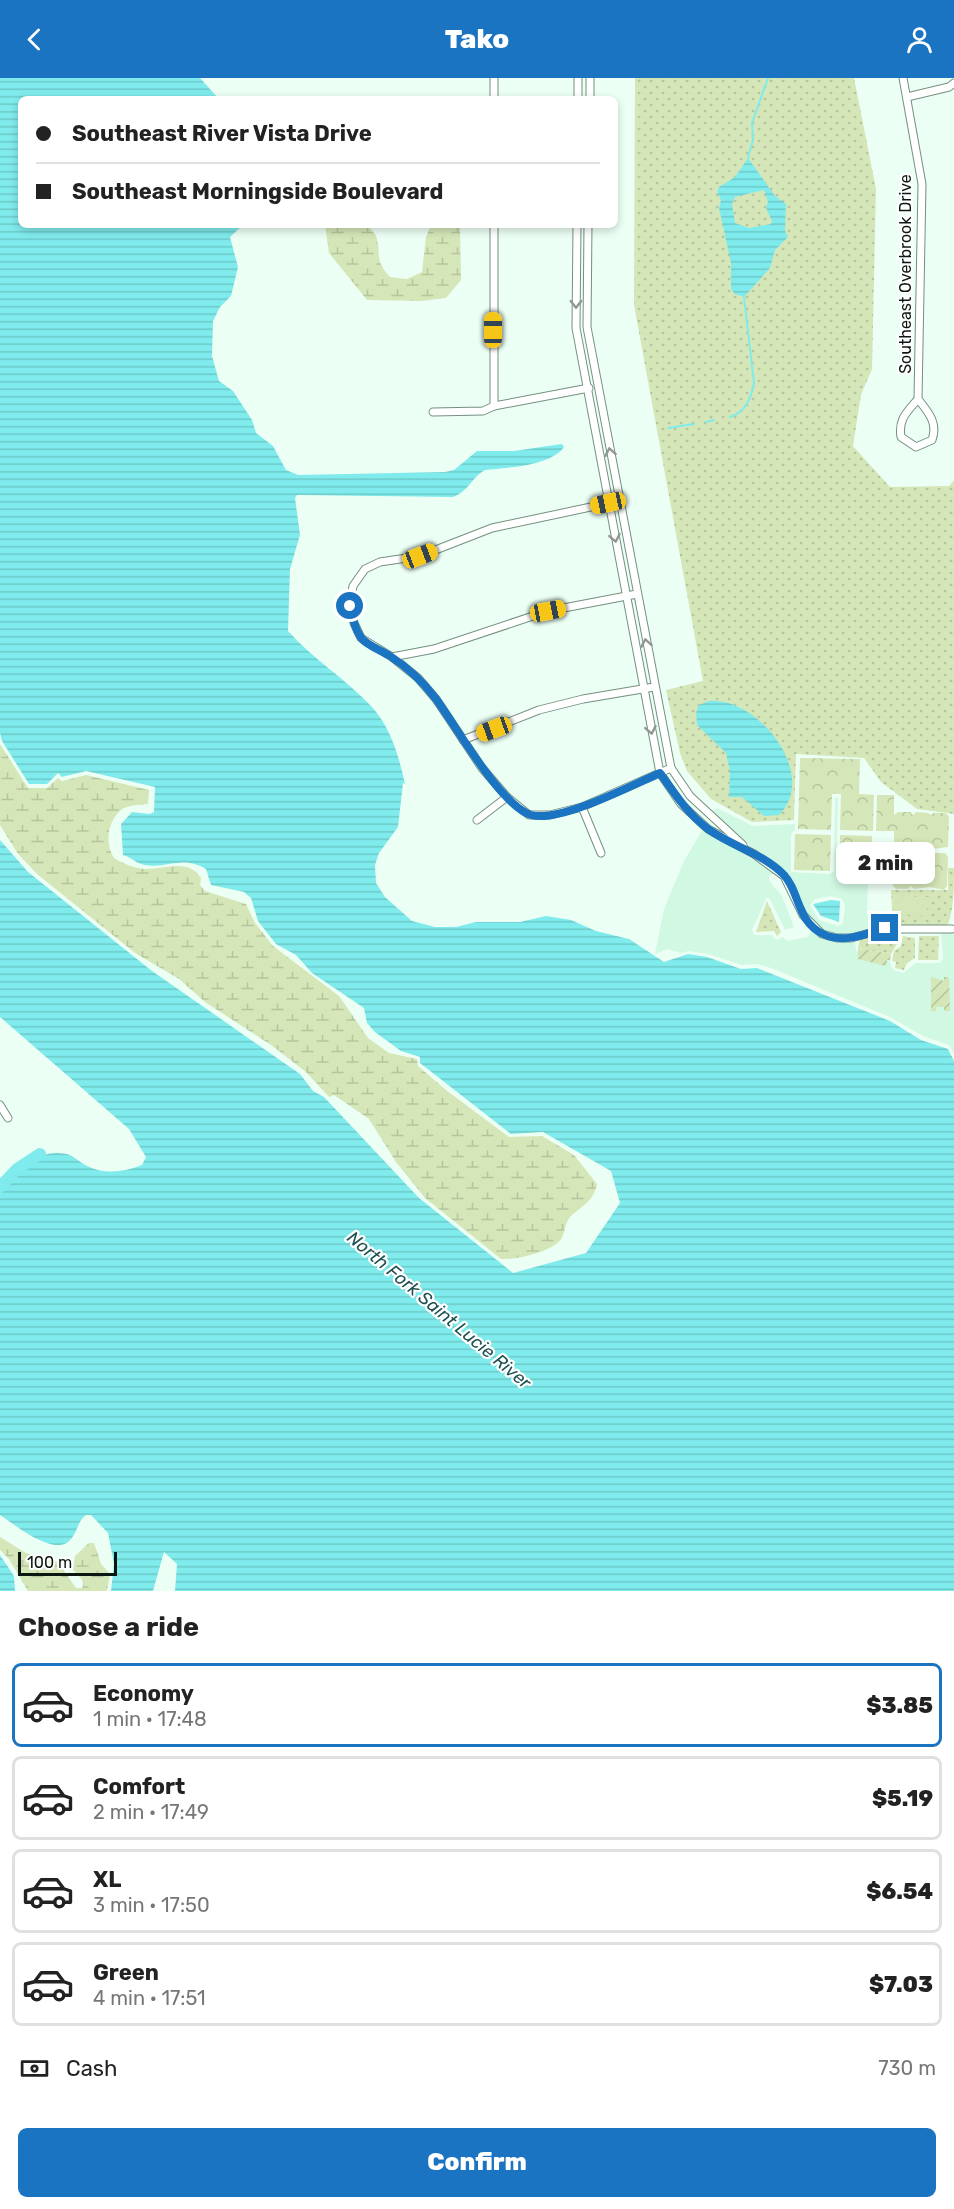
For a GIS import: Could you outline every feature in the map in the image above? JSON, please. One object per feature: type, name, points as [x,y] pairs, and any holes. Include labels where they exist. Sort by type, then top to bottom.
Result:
[{"type":"street","points":[[494,78],[494,96]]},
{"type":"street","points":[[578,78],[578,96]]},
{"type":"street","points":[[590,78],[590,96]]},
{"type":"street","name":"Southeast Overbrook Drive","points":[[903,78],[922,184],[918,399]]},
{"type":"street","points":[[907,97],[949,87],[954,83]]},
{"type":"street","points":[[494,228],[494,406]]},
{"type":"street","points":[[577,228],[576,328],[660,773],[681,804],[708,829],[754,854]]},
{"type":"street","points":[[588,228],[587,327],[671,768],[690,796],[754,854],[784,876],[803,915],[822,934],[837,938],[851,938],[885,928],[952,928]]},
{"type":"street","points":[[576,283],[587,283]]},
{"type":"street","points":[[433,411],[483,411],[494,406],[599,386]]},
{"type":"street","points":[[918,399],[933,420],[936,430],[932,440],[916,447],[901,437],[900,427],[902,417],[918,399]]},
{"type":"street","points":[[619,501],[492,528],[420,556],[380,562],[364,569],[353,586],[350,606],[361,638],[392,657],[417,678],[436,699],[482,768],[507,797],[529,814],[538,816],[582,807],[671,768]]},
{"type":"street","points":[[392,657],[434,649],[548,611],[637,594]]},
{"type":"street","points":[[463,740],[539,710],[583,699],[654,687]]},
{"type":"street","points":[[477,820],[507,797]]},
{"type":"street","points":[[582,807],[601,853]]},
{"type":"street","points":[[0,1105],[8,1118]]},
{"type":"shaded area","points":[[835,798],[838,798],[836,872],[839,875],[868,875],[867,914],[888,916],[889,925],[851,934],[837,934],[824,930],[806,913],[786,873],[756,851],[712,812],[717,808],[753,826],[795,824],[795,830],[791,834],[791,872],[830,874],[834,871]],"holes":[[[831,896],[842,899],[845,906],[843,923],[839,926],[819,920],[810,905],[815,899]]]},
{"type":"shaded area","points":[[703,829],[775,873],[769,876],[770,882],[782,896],[794,927],[785,930],[767,897],[752,930],[754,935],[772,935],[776,940],[783,937],[787,941],[808,937],[812,931],[821,938],[836,942],[855,941],[856,951],[889,958],[893,970],[903,973],[916,963],[940,963],[943,959],[941,933],[954,932],[954,1055],[949,1045],[923,1036],[890,1017],[771,968],[757,964],[742,965],[708,954],[689,951],[681,953],[667,949],[655,954],[664,909],[684,861]]},
{"type":"green space","points":[[635,78],[854,78],[876,189],[872,369],[861,395],[853,446],[890,487],[949,486],[954,480],[954,814],[917,809],[881,782],[864,758],[796,754],[794,820],[752,822],[711,799],[687,771],[680,753],[666,690],[703,681],[634,305]]},
{"type":"green space","points":[[325,228],[370,228],[376,236],[381,265],[385,271],[390,277],[407,279],[422,272],[426,237],[430,228],[460,228],[461,280],[446,298],[422,301],[367,300],[329,253]]},
{"type":"green space","points":[[0,744],[28,788],[47,788],[58,778],[62,781],[86,775],[149,790],[148,804],[124,808],[116,815],[109,833],[109,846],[114,858],[142,869],[176,866],[190,868],[201,878],[200,885],[205,891],[246,904],[255,923],[273,946],[339,996],[368,1038],[389,1053],[417,1059],[418,1066],[446,1090],[509,1137],[542,1136],[574,1155],[597,1184],[590,1199],[569,1218],[562,1238],[543,1251],[516,1258],[501,1259],[425,1198],[396,1162],[369,1119],[334,1095],[329,1097],[306,1072],[271,1045],[205,1002],[179,979],[135,953],[37,874],[18,854],[0,825]]},
{"type":"green space","points":[[800,758],[860,759],[859,794],[874,795],[873,831],[840,830],[841,794],[832,794],[831,830],[798,829]]},
{"type":"green space","points":[[877,795],[894,795],[894,815],[898,812],[910,812],[913,815],[916,812],[931,815],[945,813],[949,816],[948,847],[897,848],[894,845],[894,831],[876,831]]},
{"type":"green space","points":[[795,834],[831,835],[830,871],[794,870]]},
{"type":"green space","points":[[840,835],[872,836],[872,872],[840,871]]},
{"type":"green space","points":[[897,852],[908,853],[912,856],[916,853],[927,853],[930,857],[934,853],[945,853],[948,857],[947,886],[944,890],[929,887],[914,889],[911,886],[908,889],[896,889],[893,886],[894,855]]},
{"type":"green space","points":[[948,868],[954,868],[954,882],[947,926],[893,925],[891,890],[948,890]]},
{"type":"green space","points":[[896,896],[928,897],[927,916],[895,914]]},
{"type":"green space","points":[[767,901],[781,932],[777,936],[774,931],[756,932]]},
{"type":"green space","points":[[887,933],[901,937],[891,954],[858,948],[860,939]]},
{"type":"green space","points":[[903,936],[915,938],[915,958],[907,963],[904,970],[895,968],[896,962],[892,961],[894,951],[901,946]]},
{"type":"green space","points":[[919,936],[939,936],[938,960],[918,960]]},
{"type":"green space","points":[[858,948],[891,954],[890,960],[887,960],[886,966],[858,959]]},
{"type":"green space","points":[[931,977],[944,981],[944,977],[949,977],[950,1011],[944,1011],[944,1007],[936,1007],[936,1011],[931,1011]]},
{"type":"green space","points":[[0,1537],[26,1553],[58,1562],[76,1588],[82,1588],[83,1582],[73,1570],[75,1556],[89,1543],[94,1543],[101,1564],[110,1574],[107,1591],[28,1591],[9,1559],[0,1550]]},
{"type":"water","name":"North Fork Saint Lucie River","points":[[0,78],[200,78],[216,96],[18,96],[18,228],[240,228],[230,237],[238,267],[231,296],[220,307],[213,321],[212,356],[219,381],[233,391],[252,420],[256,433],[273,446],[286,470],[298,475],[445,472],[454,470],[477,451],[514,451],[562,444],[564,447],[558,453],[539,462],[485,470],[463,491],[453,497],[297,495],[295,498],[300,535],[290,569],[288,631],[379,715],[393,743],[405,784],[403,783],[398,827],[379,853],[375,865],[376,883],[385,897],[412,921],[435,927],[456,927],[476,922],[520,922],[546,916],[571,920],[596,931],[629,939],[664,962],[688,954],[707,957],[741,969],[757,968],[890,1021],[921,1040],[948,1049],[954,1061],[954,1591],[175,1591],[177,1564],[164,1552],[153,1591],[111,1591],[114,1564],[108,1533],[91,1515],[83,1518],[71,1539],[64,1544],[56,1545],[35,1538],[0,1515],[0,1188],[21,1166],[48,1154],[67,1154],[101,1171],[121,1171],[142,1165],[146,1157],[129,1129],[0,1017],[0,840],[28,872],[152,971],[300,1074],[313,1091],[324,1097],[419,1198],[513,1273],[586,1253],[620,1203],[611,1171],[543,1132],[511,1134],[420,1063],[420,1057],[401,1051],[375,1032],[367,1023],[364,1008],[312,973],[296,955],[276,944],[258,921],[251,898],[244,892],[211,885],[206,869],[197,865],[182,863],[145,865],[123,855],[121,824],[132,812],[150,814],[154,812],[155,787],[86,771],[62,777],[58,773],[47,784],[29,784],[2,741],[0,733]]},
{"type":"water","points":[[748,158],[775,196],[786,204],[785,231],[788,237],[775,250],[770,268],[744,297],[735,294],[731,289],[731,263],[719,208],[721,200],[717,192],[719,187],[735,177]],"holes":[[[764,190],[768,202],[766,208],[772,221],[771,224],[749,228],[735,223],[732,204],[735,197]]]},
{"type":"water","points":[[709,701],[728,703],[747,712],[764,725],[778,742],[788,761],[792,780],[790,799],[779,815],[764,816],[742,797],[729,797],[730,771],[726,753],[697,725],[696,713],[699,705]]},
{"type":"water","points":[[831,900],[840,901],[839,922],[821,916],[813,904]]},
{"type":"water","points":[[0,1555],[14,1576],[15,1591],[0,1591]]},
{"type":"waterway","points":[[748,158],[753,140],[752,123],[768,78]]},
{"type":"waterway","points":[[730,417],[740,412],[747,404],[754,383],[744,297]]},
{"type":"waterway","points":[[706,422],[714,420]]},
{"type":"waterway","points":[[668,428],[694,424]]},
{"type":"waterway","points":[[0,1187],[17,1169],[40,1154]]},
{"type":"route","points":[[350,606],[361,638],[392,657],[417,678],[436,699],[482,768],[507,797],[529,814],[550,815],[582,807],[660,773],[681,804],[708,829],[754,854],[780,872],[788,881],[803,915],[822,934],[837,938],[851,938],[885,928]]}]
